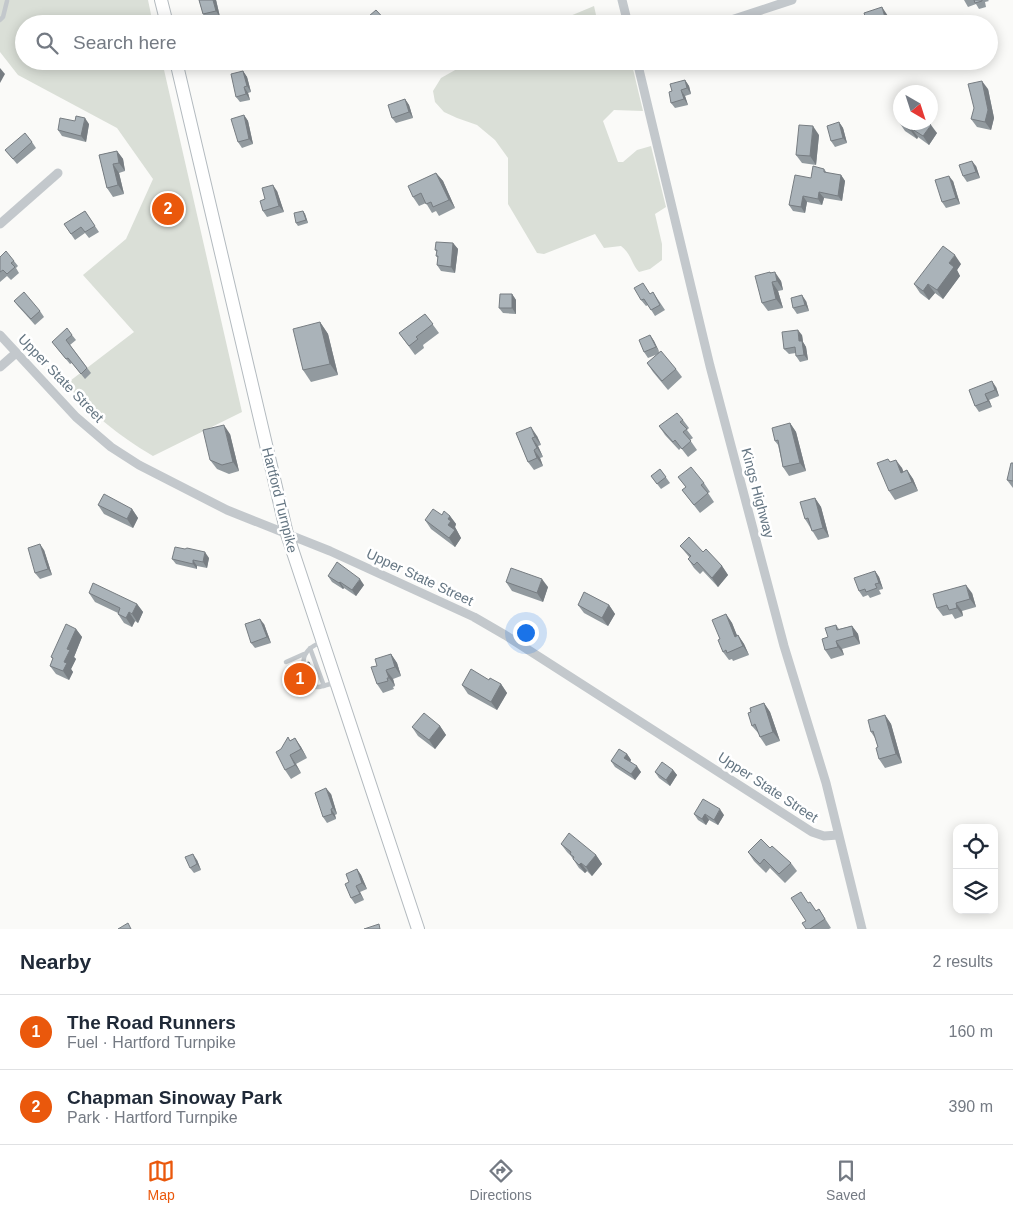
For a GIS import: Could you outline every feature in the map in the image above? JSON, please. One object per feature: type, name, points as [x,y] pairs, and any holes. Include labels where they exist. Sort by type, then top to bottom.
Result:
[{"type":"main road","points":[[161,0],[165,15]]},
{"type":"main road","name":"Hartford Turnpike","points":[[178,70],[287,534],[322,642],[330,684],[418,929]]},
{"type":"street","points":[[622,0],[626,15]]},
{"type":"street","points":[[746,15],[792,0]]},
{"type":"street","name":"Kings Highway","points":[[639,70],[716,392],[784,646],[824,775],[862,929]]},
{"type":"street","points":[[0,224],[58,173]]},
{"type":"street","name":"Upper State Street","points":[[0,335],[76,417],[118,451],[139,465],[205,499],[268,528],[330,552],[474,617],[522,645],[812,832],[824,836],[838,835]]},
{"type":"street","points":[[0,367],[16,353]]},
{"type":"lane","points":[[0,20],[3,17],[7,1]]},
{"type":"lane","points":[[286,662],[304,654],[310,648],[322,642]]},
{"type":"lane","points":[[304,654],[304,668],[312,687],[330,684],[310,648]]},
{"type":"shaded area","points":[[0,0],[148,0],[151,15],[15,15],[15,70],[164,70],[242,412],[153,456],[106,424],[66,384],[134,332],[83,275],[126,239],[153,179],[117,128],[18,75],[0,52]]},
{"type":"shaded area","points":[[594,6],[596,15],[572,15]]},
{"type":"shaded area","points":[[455,70],[633,70],[643,111],[614,110],[603,121],[618,162],[623,162],[637,150],[651,146],[666,207],[655,214],[662,244],[662,260],[650,269],[639,272],[621,246],[604,248],[595,234],[544,254],[537,253],[508,204],[508,158],[495,140],[477,125],[444,112],[435,102],[433,91],[441,78]]},
{"type":"building","points":[[199,0],[213,0],[216,11],[203,14]]},
{"type":"building","points":[[882,7],[884,15],[865,15],[864,13]]},
{"type":"building","points":[[376,10],[381,15],[370,15]]},
{"type":"building","points":[[243,71],[247,86],[244,87],[246,94],[236,97],[231,74]]},
{"type":"building","points":[[685,80],[687,88],[681,90],[684,99],[671,103],[669,92],[672,91],[670,84]]},
{"type":"building","points":[[982,81],[988,110],[985,122],[971,119],[974,108],[968,84]]},
{"type":"building","points":[[405,99],[409,112],[392,118],[388,105]]},
{"type":"building","points":[[244,115],[249,139],[238,142],[231,119]]},
{"type":"building","points":[[76,116],[85,118],[81,136],[58,130],[60,118],[75,121]]},
{"type":"building","points":[[839,122],[843,138],[831,141],[827,126]]},
{"type":"building","points":[[799,125],[813,126],[810,156],[796,155]]},
{"type":"building","points":[[914,130],[927,130],[923,136]]},
{"type":"building","points":[[25,133],[32,142],[13,159],[5,150]]},
{"type":"building","points":[[117,151],[119,163],[113,164],[118,185],[107,188],[99,155]]},
{"type":"building","points":[[972,161],[976,172],[963,176],[959,165]]},
{"type":"building","points":[[813,166],[824,169],[824,172],[841,175],[838,196],[819,192],[818,199],[803,196],[801,207],[789,205],[795,175],[811,178]]},
{"type":"building","points":[[436,173],[449,200],[433,207],[431,202],[426,204],[421,193],[413,197],[408,186]]},
{"type":"building","points":[[949,176],[956,198],[942,202],[935,180]]},
{"type":"building","points":[[273,185],[279,206],[263,211],[260,201],[265,199],[262,188]]},
{"type":"building","points":[[85,211],[95,226],[85,232],[81,227],[71,234],[64,224]]},
{"type":"building","points":[[303,211],[306,220],[296,223],[294,213]]},
{"type":"building","points":[[436,242],[453,243],[451,267],[437,265]]},
{"type":"building","points":[[943,246],[955,255],[949,263],[954,267],[937,290],[928,284],[923,291],[914,284]]},
{"type":"building","points":[[6,251],[14,261],[11,263],[15,267],[7,274],[3,270],[0,272],[0,257]]},
{"type":"building","points":[[775,272],[777,281],[772,282],[776,299],[762,303],[755,276]]},
{"type":"building","points":[[643,283],[650,294],[653,292],[660,305],[651,310],[644,299],[641,300],[634,288]]},
{"type":"building","points":[[24,292],[40,311],[31,319],[14,301]]},
{"type":"building","points":[[500,294],[512,294],[512,308],[499,308]]},
{"type":"building","points":[[802,295],[805,305],[793,308],[791,298]]},
{"type":"building","points":[[425,314],[433,324],[416,337],[418,339],[409,346],[399,333]]},
{"type":"building","points":[[320,322],[330,364],[303,370],[293,329]]},
{"type":"building","points":[[67,328],[72,335],[66,340],[87,368],[81,374],[52,342]]},
{"type":"building","points":[[798,330],[799,341],[802,341],[804,355],[796,356],[795,347],[784,349],[782,332]]},
{"type":"building","points":[[650,335],[656,347],[644,352],[639,340]]},
{"type":"building","points":[[661,351],[676,369],[662,381],[647,363]]},
{"type":"building","points":[[992,381],[995,390],[985,394],[988,401],[975,406],[969,390]]},
{"type":"building","points":[[677,413],[683,420],[680,422],[687,429],[683,432],[691,441],[682,449],[659,426]]},
{"type":"building","points":[[790,423],[800,463],[783,467],[778,440],[775,441],[772,428]]},
{"type":"building","points":[[224,425],[233,462],[222,465],[210,460],[203,430]]},
{"type":"building","points":[[531,427],[535,437],[532,438],[537,448],[534,450],[537,458],[528,462],[516,433]]},
{"type":"building","points":[[888,459],[890,462],[896,460],[901,473],[907,470],[912,482],[889,491],[877,463]]},
{"type":"building","points":[[1011,463],[1013,463],[1013,481],[1007,480]]},
{"type":"building","points":[[691,467],[704,483],[701,485],[708,493],[694,505],[682,490],[686,487],[678,477]]},
{"type":"building","points":[[660,469],[666,477],[657,484],[651,476]]},
{"type":"building","points":[[104,494],[132,509],[127,519],[98,505]]},
{"type":"building","points":[[815,498],[823,528],[812,531],[808,518],[805,519],[800,502]]},
{"type":"building","points":[[433,509],[442,515],[444,511],[450,516],[448,519],[451,521],[448,525],[455,530],[449,538],[425,520]]},
{"type":"building","points":[[689,537],[703,552],[706,549],[722,566],[712,578],[697,562],[694,565],[688,559],[691,556],[680,546]]},
{"type":"building","points":[[40,544],[48,569],[35,573],[28,548]]},
{"type":"building","points":[[175,547],[205,552],[203,562],[193,560],[193,564],[172,559]]},
{"type":"building","points":[[337,562],[360,579],[352,590],[328,576]]},
{"type":"building","points":[[511,568],[542,579],[537,593],[506,582]]},
{"type":"building","points":[[875,571],[879,583],[875,584],[877,588],[866,592],[865,589],[859,591],[854,578]]},
{"type":"building","points":[[93,583],[137,604],[132,614],[129,612],[126,618],[118,614],[120,608],[89,593]]},
{"type":"building","points":[[966,585],[970,599],[956,603],[957,608],[949,610],[947,605],[937,608],[933,594]]},
{"type":"building","points":[[584,592],[609,605],[602,618],[578,605]]},
{"type":"building","points":[[726,614],[735,637],[738,635],[743,646],[727,653],[726,650],[723,652],[712,620]]},
{"type":"building","points":[[260,619],[267,637],[251,643],[245,624]]},
{"type":"building","points":[[66,624],[76,629],[67,649],[70,650],[64,662],[67,663],[63,671],[50,666],[53,658],[51,657]]},
{"type":"building","points":[[836,625],[837,630],[852,626],[854,636],[836,641],[838,647],[825,650],[822,639],[828,637],[825,628]]},
{"type":"building","points":[[391,654],[395,667],[386,670],[389,678],[387,678],[388,681],[377,684],[371,667],[377,666],[375,659]]},
{"type":"building","points":[[309,662],[313,673],[309,674],[305,663]]},
{"type":"building","points":[[297,666],[306,686],[293,691],[285,671]]},
{"type":"building","points":[[471,669],[489,680],[490,678],[501,684],[491,702],[462,685]]},
{"type":"building","points":[[764,703],[773,732],[760,737],[755,724],[752,726],[748,713],[751,712],[750,708]]},
{"type":"building","points":[[424,713],[440,726],[429,740],[412,727]]},
{"type":"building","points":[[885,715],[896,754],[879,759],[876,748],[878,747],[868,720]]},
{"type":"building","points":[[288,737],[290,741],[295,738],[301,749],[290,755],[295,765],[285,770],[276,752],[281,749]]},
{"type":"building","points":[[619,749],[627,754],[624,758],[637,766],[631,774],[611,761]]},
{"type":"building","points":[[662,762],[673,770],[666,780],[655,772]]},
{"type":"building","points":[[326,788],[333,808],[331,809],[332,814],[323,817],[315,793]]},
{"type":"building","points":[[703,799],[720,809],[714,820],[705,814],[702,819],[694,814]]},
{"type":"building","points":[[569,833],[596,855],[586,867],[581,863],[579,865],[573,859],[574,857],[570,854],[571,852],[561,844]]},
{"type":"building","points":[[761,839],[791,863],[779,874],[764,859],[760,864],[748,852]]},
{"type":"building","points":[[193,854],[197,864],[190,868],[185,857]]},
{"type":"building","points":[[357,869],[362,883],[356,886],[360,894],[351,898],[345,884],[349,882],[346,874]]},
{"type":"building","points":[[801,892],[816,911],[819,909],[825,919],[810,929],[806,929],[802,923],[806,921],[791,898]]},
{"type":"building","points":[[128,923],[131,929],[118,929]]},
{"type":"building","points":[[379,924],[380,929],[364,929]]},
{"type":"place","name":"Chapman Sinoway Park","points":[[168,209]]},
{"type":"place","name":"The Road Runners","points":[[300,679]]}]
